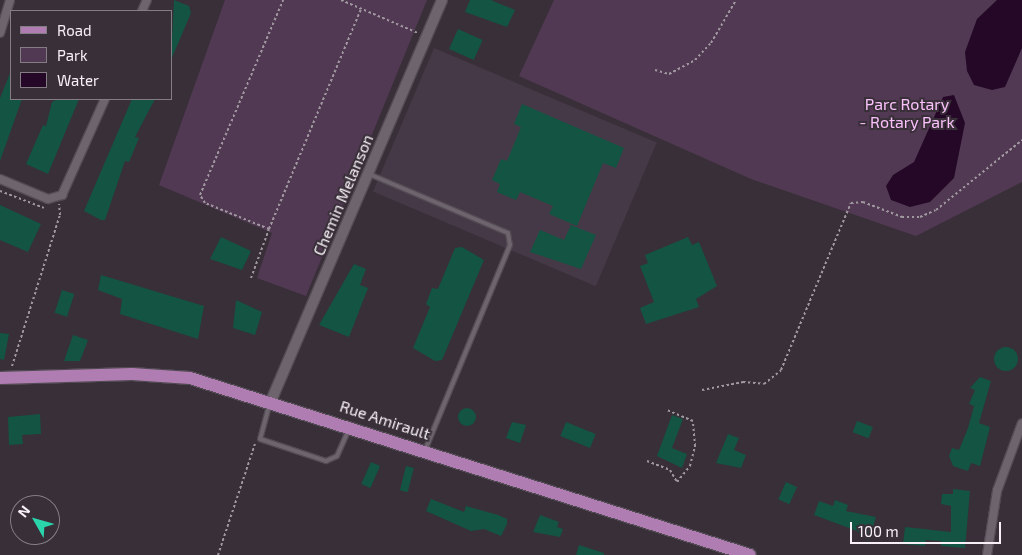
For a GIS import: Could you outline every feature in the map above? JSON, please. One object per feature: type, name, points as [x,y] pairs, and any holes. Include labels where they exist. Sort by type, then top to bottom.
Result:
[{"type":"main road","name":"Rue Amirault","points":[[4,378],[132,374],[190,378],[271,401],[750,555]]},
{"type":"street","points":[[0,33],[10,0]]},
{"type":"street","name":"Chemin Melanson","points":[[271,401],[442,0]]},
{"type":"street","points":[[0,179],[40,196],[57,198],[68,186],[105,100]]},
{"type":"street","points":[[987,555],[997,491],[1022,423]]},
{"type":"lane","points":[[368,174],[508,233],[510,245],[426,450]]},
{"type":"lane","points":[[271,401],[258,434],[262,440],[330,462],[350,426]]},
{"type":"path","points":[[269,229],[205,203],[200,195],[283,0]]},
{"type":"path","points":[[341,0],[427,37]]},
{"type":"path","points":[[654,70],[669,74],[695,60],[712,43],[736,0]]},
{"type":"path","points":[[251,278],[269,229],[360,9]]},
{"type":"path","points":[[702,390],[743,382],[764,384],[780,370],[851,203],[864,202],[902,217],[920,217],[1022,140]]},
{"type":"path","points":[[4,378],[60,216],[57,198]]},
{"type":"path","points":[[647,460],[670,470],[676,482],[690,466],[695,446],[692,421],[667,410]]},
{"type":"path","points":[[218,555],[258,434]]},
{"type":"shaded area","points":[[434,48],[657,143],[596,286],[373,192]]},
{"type":"green space","points":[[225,0],[427,0],[306,296],[257,278],[272,233],[159,185]]},
{"type":"green space","name":"Parc Rotary - Rotary Park","points":[[554,0],[1022,0],[1022,182],[916,236],[751,179],[519,76]]},
{"type":"water","points":[[997,0],[1022,0],[1022,48],[1005,87],[992,90],[974,85],[967,71],[965,52],[977,19]]},
{"type":"water","points":[[954,95],[965,123],[954,178],[930,202],[910,207],[891,200],[886,186],[893,175],[914,162],[943,97]]},
{"type":"building","points":[[174,0],[189,6],[191,13],[172,58]]},
{"type":"building","points":[[470,0],[491,0],[515,10],[507,27],[465,12]]},
{"type":"building","points":[[458,29],[483,40],[474,60],[449,49]]},
{"type":"building","points":[[10,73],[10,100],[22,100],[0,161],[0,98]]},
{"type":"building","points":[[56,100],[79,100],[48,174],[26,164],[43,125],[46,126],[52,102]]},
{"type":"building","points":[[132,100],[154,100],[135,137],[139,138],[129,162],[125,161],[105,220],[101,220],[84,211]]},
{"type":"building","points":[[522,104],[624,148],[616,168],[603,163],[577,226],[549,214],[553,206],[520,192],[516,200],[497,192],[500,184],[492,180],[501,159],[507,161],[521,127],[514,124]]},
{"type":"building","points":[[0,205],[41,224],[28,252],[0,240]]},
{"type":"building","points":[[571,225],[596,235],[581,269],[530,252],[540,230],[564,240]]},
{"type":"building","points":[[221,237],[251,251],[242,270],[210,259]]},
{"type":"building","points":[[688,237],[692,245],[699,242],[717,286],[696,299],[699,307],[646,324],[640,308],[654,302],[640,266],[648,263],[645,255]]},
{"type":"building","points":[[462,247],[484,260],[442,360],[435,361],[413,348],[430,307],[426,304],[432,288],[438,289],[455,248]]},
{"type":"building","points":[[354,264],[366,269],[360,285],[368,288],[349,337],[319,325]]},
{"type":"building","points":[[101,275],[204,306],[198,339],[120,314],[122,299],[98,290]]},
{"type":"building","points":[[62,290],[74,294],[67,317],[55,313]]},
{"type":"building","points":[[236,300],[262,312],[255,335],[233,328]]},
{"type":"building","points":[[0,333],[9,334],[4,360],[0,359]]},
{"type":"building","points":[[73,335],[88,340],[80,361],[64,361]]},
{"type":"building","points":[[1006,347],[1011,348],[1017,354],[1017,364],[1011,370],[1006,371],[1001,370],[995,364],[994,359],[995,354],[1001,348]]},
{"type":"building","points":[[980,377],[991,381],[979,423],[990,427],[980,466],[971,463],[968,471],[953,466],[949,456],[952,448],[959,450],[968,428],[974,406],[969,404],[975,390],[970,388]]},
{"type":"building","points":[[467,408],[473,411],[476,417],[473,423],[467,426],[461,423],[458,417],[461,411]]},
{"type":"building","points":[[40,414],[41,434],[22,435],[23,444],[9,445],[8,417]]},
{"type":"building","points":[[672,415],[683,419],[672,448],[687,454],[682,468],[657,456]]},
{"type":"building","points":[[857,421],[873,427],[869,438],[853,432]]},
{"type":"building","points":[[512,422],[526,425],[520,443],[506,438]]},
{"type":"building","points":[[566,422],[596,434],[590,448],[560,436]]},
{"type":"building","points":[[728,434],[739,438],[734,450],[746,455],[741,468],[716,463]]},
{"type":"building","points":[[371,462],[380,466],[370,488],[361,484]]},
{"type":"building","points":[[406,466],[414,468],[408,492],[400,490]]},
{"type":"building","points":[[786,482],[797,487],[789,504],[778,499]]},
{"type":"building","points":[[953,489],[970,491],[965,548],[941,546],[941,541],[926,540],[925,546],[903,544],[905,527],[951,532],[951,506],[941,504],[942,494],[953,494]]},
{"type":"building","points":[[431,499],[464,512],[466,506],[498,515],[507,519],[507,524],[501,536],[484,529],[471,531],[426,511]]},
{"type":"building","points":[[835,500],[848,505],[846,511],[876,517],[869,540],[857,531],[814,515],[819,501],[833,506]]},
{"type":"building","points":[[540,515],[559,522],[557,527],[563,529],[560,537],[533,532]]},
{"type":"building","points":[[579,545],[604,553],[604,555],[576,555]]}]
